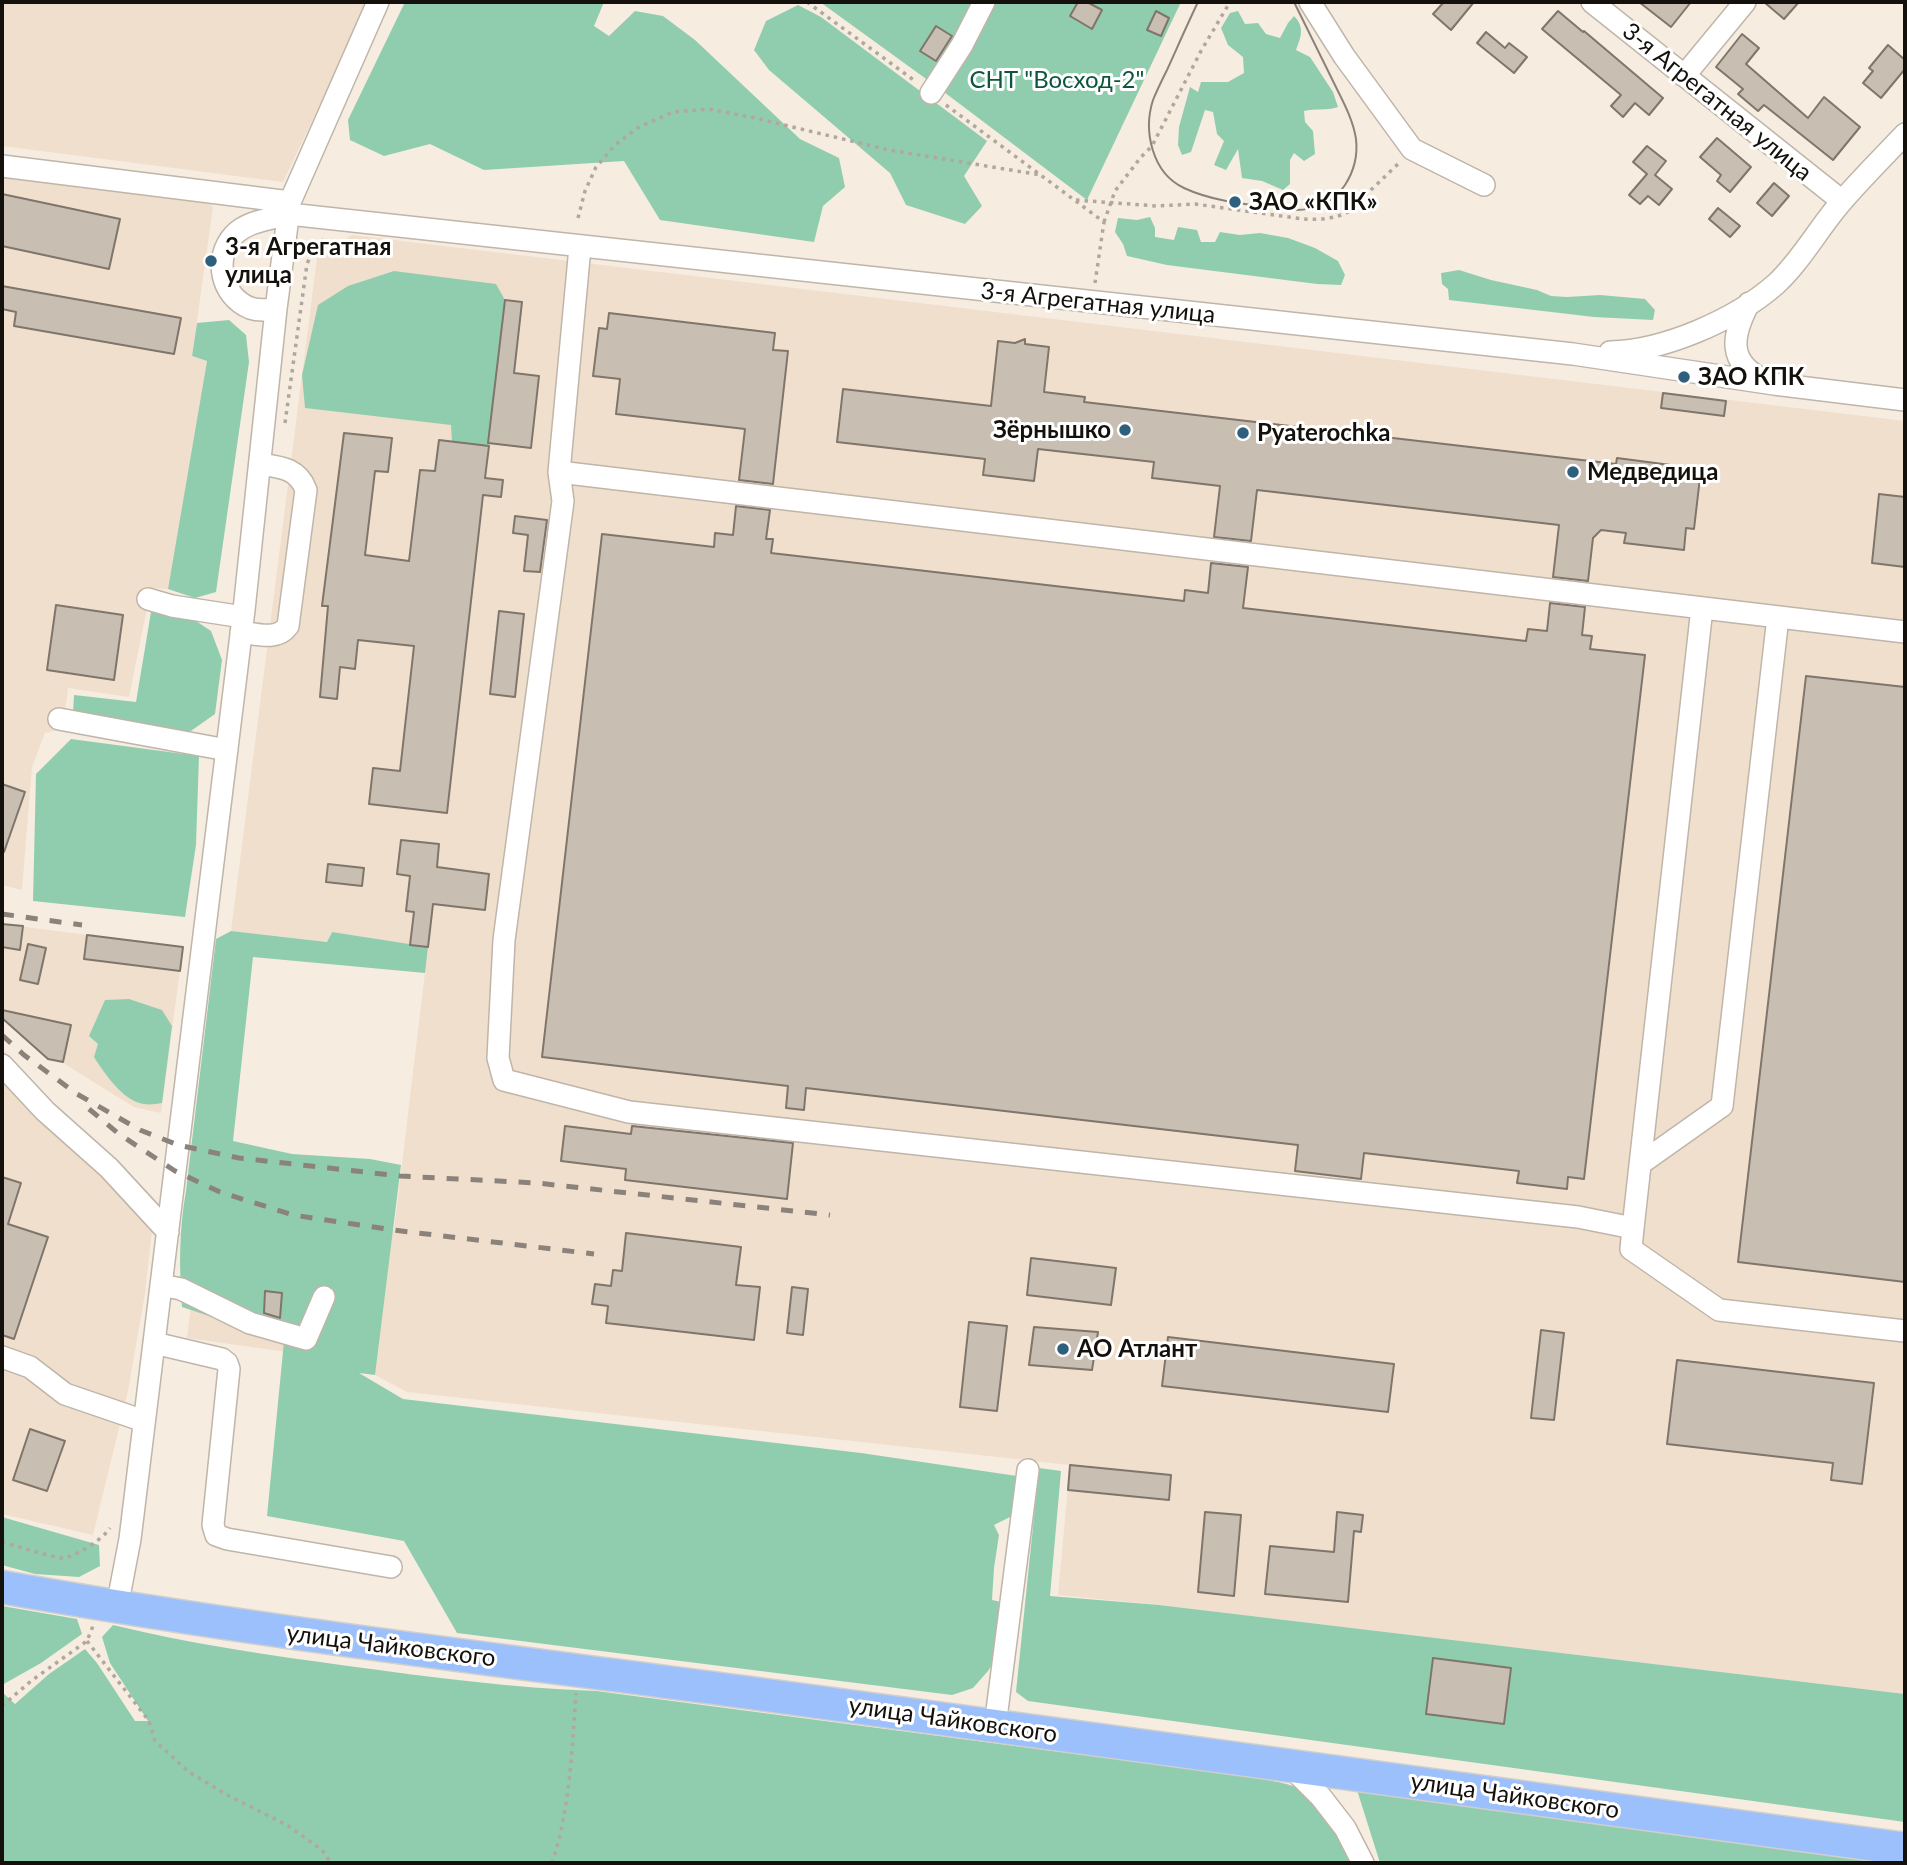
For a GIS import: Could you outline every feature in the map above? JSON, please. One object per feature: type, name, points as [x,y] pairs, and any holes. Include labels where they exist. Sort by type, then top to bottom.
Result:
[{"type":"highway","name":"улица Чайковского","points":[[2,1587],[293,1634],[1905,1849]]},
{"type":"street","points":[[117,1607],[130,1539],[168,1232],[290,208],[378,2]]},
{"type":"street","points":[[930,93],[962,45],[984,2]]},
{"type":"street","points":[[1310,2],[1344,56],[1412,149],[1484,185]]},
{"type":"street","name":"3-я Агрегатная улица","points":[[1592,2],[1842,201]]},
{"type":"street","points":[[1684,76],[1745,2]]},
{"type":"street","points":[[1573,354],[1619,352],[1669,342],[1711,325],[1749,303],[1776,284],[1842,201],[1905,134]]},
{"type":"street","name":"3-я Агрегатная улица","points":[[2,166],[580,247],[1573,354],[1774,384],[1905,400]]},
{"type":"street","points":[[276,309],[264,311],[237,300],[227,289],[221,260],[234,234],[290,208]]},
{"type":"street","points":[[580,247],[559,472],[563,501],[504,940],[498,1058],[504,1080],[629,1112],[1578,1217],[1633,1228]]},
{"type":"street","points":[[1749,303],[1735,336],[1736,352],[1744,365],[1757,377],[1774,384]]},
{"type":"street","points":[[148,599],[275,636],[288,626],[306,490],[303,482],[285,467],[260,464]]},
{"type":"street","points":[[559,472],[1905,632]]},
{"type":"street","points":[[1702,608],[1632,1249],[1719,1311],[1905,1331]]},
{"type":"street","points":[[1640,1164],[1722,1106],[1778,617]]},
{"type":"street","points":[[59,719],[227,750]]},
{"type":"street","points":[[2,1065],[45,1111],[109,1168],[168,1232]]},
{"type":"street","points":[[161,1285],[181,1289],[250,1323],[306,1339],[324,1297]]},
{"type":"street","points":[[154,1343],[222,1359],[229,1369],[213,1525],[216,1535],[391,1567]]},
{"type":"street","points":[[2,1357],[30,1367],[65,1394],[144,1421]]},
{"type":"street","points":[[995,1726],[1028,1470]]},
{"type":"street","points":[[1290,1766],[1321,1797],[1346,1828],[1363,1863]]},
{"type":"path","points":[[807,2],[1104,222]]},
{"type":"path","points":[[1092,302],[1104,222],[1115,191],[1141,156],[1152,146],[1201,51],[1230,2]]},
{"type":"path","points":[[578,218],[585,191],[596,167],[615,145],[639,127],[673,112],[709,109],[889,150],[1041,175]]},
{"type":"path","points":[[1075,200],[1156,206],[1195,204],[1303,219],[1340,216],[1348,212],[1412,149]]},
{"type":"path","points":[[285,426],[307,264],[319,243],[328,236]]},
{"type":"path","points":[[2,1542],[62,1558],[102,1539],[110,1530],[113,1521]]},
{"type":"path","points":[[2,1706],[31,1681],[87,1641],[149,1721],[155,1741],[189,1772],[287,1825],[322,1850],[331,1863]]},
{"type":"path","points":[[552,1863],[559,1840],[571,1771],[577,1670]]},
{"type":"shaded area","points":[[2,2],[369,2],[283,182],[2,146]]},
{"type":"shaded area","points":[[2,177],[208,202],[213,207],[192,356],[207,361],[168,589],[151,588],[129,697],[68,688],[63,729],[45,733],[32,767],[22,890],[2,885]]},
{"type":"shaded area","points":[[352,235],[1905,421],[1905,1694],[1058,1595],[1070,1465],[407,1392],[375,1375],[366,1363],[187,1338],[204,1192],[394,1230],[428,948],[331,932],[328,942],[231,931],[317,258]]},
{"type":"shaded area","points":[[2,924],[183,947],[161,1113],[134,1107],[63,1063],[48,1059],[2,1018]]},
{"type":"shaded area","points":[[2,1081],[100,1168],[153,1222],[145,1294],[128,1391],[93,1535],[2,1514]]},
{"type":"green space","points":[[405,2],[604,2],[594,26],[609,36],[635,11],[663,16],[695,40],[800,139],[839,158],[845,187],[823,206],[814,242],[660,220],[624,161],[484,170],[430,144],[384,156],[350,140],[348,120]]},
{"type":"green space","name":"СНТ \"Восход-2\"","points":[[820,2],[1181,2],[1087,200]]},
{"type":"green space","points":[[798,5],[821,17],[987,141],[964,176],[982,206],[965,224],[906,205],[890,173],[769,70],[754,50],[766,21]]},
{"type":"green space","points":[[1238,11],[1245,24],[1258,23],[1266,34],[1280,38],[1294,16],[1301,28],[1296,50],[1310,57],[1333,92],[1338,107],[1304,111],[1305,122],[1313,131],[1315,154],[1304,161],[1294,153],[1290,160],[1290,184],[1283,190],[1262,181],[1242,178],[1238,149],[1226,170],[1214,165],[1224,141],[1217,134],[1213,112],[1205,110],[1191,152],[1182,155],[1178,145],[1179,127],[1190,87],[1198,92],[1201,82],[1228,82],[1244,73],[1243,57],[1228,45],[1221,28],[1230,13]]},
{"type":"green space","points":[[1150,217],[1155,228],[1155,237],[1174,240],[1178,227],[1197,230],[1201,242],[1215,242],[1220,232],[1240,235],[1260,233],[1288,238],[1315,248],[1338,261],[1345,275],[1341,285],[1317,284],[1167,265],[1127,256],[1115,232],[1118,218],[1137,220]]},
{"type":"green space","points":[[1459,270],[1551,296],[1600,295],[1645,299],[1655,310],[1653,320],[1594,317],[1449,300],[1448,289],[1442,284],[1441,273]]},
{"type":"green space","points":[[394,271],[496,284],[505,300],[489,446],[452,442],[451,425],[305,408],[302,375],[318,305],[348,286]]},
{"type":"green space","points":[[229,320],[246,335],[249,362],[216,592],[195,598],[168,589],[207,361],[192,356],[197,323]]},
{"type":"green space","points":[[151,612],[190,617],[211,631],[222,660],[215,714],[188,733],[73,713],[74,695],[136,702]]},
{"type":"green space","points":[[71,739],[199,756],[196,845],[185,917],[33,901],[36,774]]},
{"type":"green space","points":[[231,931],[327,942],[332,932],[428,947],[425,973],[253,957],[233,1141],[292,1154],[370,1159],[401,1165],[375,1375],[359,1373],[403,1399],[861,1453],[1017,1476],[1012,1516],[994,1525],[999,1535],[992,1600],[1006,1603],[999,1653],[973,1688],[952,1695],[457,1633],[404,1541],[267,1516],[284,1341],[182,1307],[181,1292],[182,1220],[216,939]]},
{"type":"green space","points":[[129,999],[162,1010],[172,1026],[162,1103],[144,1104],[129,1098],[115,1086],[94,1057],[98,1044],[89,1036],[105,1000]]},
{"type":"green space","points":[[1039,1468],[1061,1471],[1050,1596],[1159,1605],[1905,1694],[1905,1822],[1028,1701],[1016,1692]]},
{"type":"green space","points":[[2,1517],[99,1545],[100,1566],[79,1577],[35,1574],[2,1565]]},
{"type":"green space","points":[[2,1606],[77,1619],[82,1634],[41,1663],[2,1685]]},
{"type":"green space","points":[[113,1625],[201,1643],[348,1666],[503,1685],[596,1691],[1275,1781],[1304,1791],[1322,1808],[1354,1863],[2,1863],[2,1692],[15,1704],[49,1674],[85,1649],[135,1721],[148,1721],[110,1663],[102,1637]]},
{"type":"green space","points":[[1357,1790],[1883,1863],[1380,1863]]},
{"type":"building","points":[[1078,2],[1087,2],[1102,10],[1092,29],[1070,16]]},
{"type":"building","points":[[1444,2],[1474,2],[1451,30],[1433,14]]},
{"type":"building","points":[[1639,2],[1691,2],[1671,27]]},
{"type":"building","points":[[1764,2],[1799,2],[1784,19]]},
{"type":"building","points":[[1156,11],[1169,18],[1161,36],[1147,30]]},
{"type":"building","points":[[1558,11],[1663,98],[1649,115],[1635,103],[1623,117],[1611,106],[1621,95],[1542,29]]},
{"type":"building","points":[[936,26],[952,36],[936,61],[920,51]]},
{"type":"building","points":[[1486,32],[1505,48],[1509,43],[1527,57],[1514,73],[1477,43]]},
{"type":"building","points":[[1742,34],[1759,48],[1746,64],[1808,118],[1824,97],[1860,127],[1833,160],[1764,105],[1758,111],[1738,94],[1743,89],[1716,67]]},
{"type":"building","points":[[1888,45],[1905,60],[1905,69],[1881,98],[1863,83],[1873,71],[1869,68]]},
{"type":"building","points":[[1717,138],[1751,167],[1730,192],[1717,181],[1721,175],[1700,157]]},
{"type":"building","points":[[1647,146],[1666,161],[1655,175],[1672,189],[1659,205],[1648,196],[1640,204],[1629,195],[1647,174],[1633,162]]},
{"type":"building","points":[[1774,183],[1789,196],[1772,216],[1757,203]]},
{"type":"building","points":[[2,194],[120,219],[109,269],[2,246]]},
{"type":"building","points":[[1718,208],[1740,226],[1730,237],[1709,219]]},
{"type":"building","points":[[2,286],[181,318],[174,354],[14,326],[16,312],[2,309]]},
{"type":"building","points":[[505,300],[522,302],[514,373],[539,376],[531,448],[488,443]]},
{"type":"building","points":[[609,313],[775,333],[773,350],[788,351],[773,484],[739,480],[745,429],[616,414],[620,379],[593,376],[599,328],[607,329]]},
{"type":"building","points":[[1025,339],[1025,344],[1049,347],[1044,392],[1085,397],[1084,402],[1616,464],[1617,458],[1701,469],[1694,529],[1686,528],[1684,550],[1624,543],[1626,533],[1601,530],[1593,538],[1588,581],[1553,577],[1559,525],[1257,490],[1251,541],[1214,537],[1220,486],[1152,478],[1154,462],[1038,449],[1034,481],[983,475],[985,459],[837,442],[843,389],[991,406],[998,341],[1015,343]]},
{"type":"building","points":[[1663,393],[1726,401],[1724,416],[1661,408]]},
{"type":"building","points":[[344,433],[392,438],[388,472],[375,471],[365,555],[409,561],[420,470],[435,471],[439,440],[489,446],[485,478],[503,480],[501,497],[483,495],[447,813],[369,804],[373,768],[400,771],[414,646],[358,640],[355,669],[340,667],[337,699],[320,697],[328,606],[322,606]]},
{"type":"building","points":[[1879,494],[1905,497],[1905,567],[1872,563]]},
{"type":"building","points":[[736,506],[770,510],[766,539],[773,539],[771,553],[1184,601],[1185,590],[1208,593],[1211,563],[1248,567],[1243,608],[1526,641],[1528,629],[1547,631],[1550,603],[1585,607],[1582,635],[1592,636],[1590,649],[1645,655],[1584,1179],[1568,1177],[1567,1189],[1517,1183],[1519,1171],[1364,1153],[1361,1179],[1295,1171],[1298,1145],[806,1088],[804,1110],[786,1108],[788,1086],[542,1057],[602,534],[714,547],[715,533],[733,535]]},
{"type":"building","points":[[515,516],[547,520],[540,572],[524,571],[528,535],[513,533]]},
{"type":"building","points":[[56,605],[123,615],[114,680],[47,670]]},
{"type":"building","points":[[499,611],[524,614],[515,697],[490,694]]},
{"type":"building","points":[[1806,676],[1905,687],[1905,1282],[1738,1262]]},
{"type":"building","points":[[2,784],[25,792],[4,852],[2,851]]},
{"type":"building","points":[[401,840],[439,844],[437,867],[489,874],[485,910],[433,904],[428,947],[410,945],[414,912],[406,911],[410,876],[397,874]]},
{"type":"building","points":[[328,864],[364,868],[362,886],[326,882]]},
{"type":"building","points":[[2,924],[23,926],[20,950],[2,947]]},
{"type":"building","points":[[87,935],[183,947],[180,971],[84,959]]},
{"type":"building","points":[[28,944],[46,948],[38,984],[20,980]]},
{"type":"building","points":[[2,1010],[71,1025],[63,1062],[48,1059],[2,1018]]},
{"type":"building","points":[[565,1126],[631,1134],[632,1126],[793,1143],[787,1199],[625,1180],[626,1169],[561,1161]]},
{"type":"building","points":[[2,1177],[21,1183],[8,1224],[48,1237],[14,1339],[2,1335]]},
{"type":"building","points":[[626,1233],[741,1247],[736,1285],[760,1287],[754,1340],[606,1323],[608,1306],[592,1304],[595,1284],[611,1286],[613,1270],[622,1271]]},
{"type":"building","points":[[1031,1258],[1116,1268],[1111,1305],[1027,1295]]},
{"type":"building","points":[[792,1287],[808,1289],[803,1335],[787,1333]]},
{"type":"building","points":[[265,1291],[282,1293],[280,1318],[264,1313]]},
{"type":"building","points":[[969,1322],[1007,1326],[997,1411],[960,1407]]},
{"type":"building","name":"АО Атлант","points":[[1034,1327],[1098,1332],[1092,1370],[1029,1365]]},
{"type":"building","points":[[1541,1330],[1564,1333],[1554,1420],[1531,1418]]},
{"type":"building","points":[[1168,1337],[1394,1364],[1388,1412],[1162,1386]]},
{"type":"building","points":[[1677,1360],[1874,1383],[1862,1484],[1831,1480],[1833,1463],[1667,1444]]},
{"type":"building","points":[[30,1429],[65,1441],[47,1491],[13,1480]]},
{"type":"building","points":[[1070,1465],[1171,1475],[1169,1500],[1068,1490]]},
{"type":"building","points":[[1205,1512],[1241,1515],[1234,1596],[1198,1592]]},
{"type":"building","points":[[1337,1512],[1363,1515],[1361,1532],[1354,1531],[1348,1602],[1265,1594],[1270,1546],[1334,1552]]},
{"type":"building","points":[[1433,1658],[1511,1668],[1504,1724],[1426,1714]]},
{"type":"tram line","points":[[1198,2],[1153,100],[1149,125],[1157,162],[1173,181],[1197,193],[1239,203],[1295,210],[1310,209],[1323,204],[1340,191],[1353,169],[1356,145],[1346,108],[1294,2]]},
{"type":"railway","points":[[2,914],[82,925]]},
{"type":"railway","points":[[2,1035],[24,1055],[77,1094],[140,1130],[178,1145],[239,1158],[400,1176],[537,1183],[830,1215]]},
{"type":"railway","points":[[89,1109],[119,1134],[175,1171],[220,1192],[293,1215],[594,1254]]},
{"type":"place","name":"ЗАО «КПК»","points":[[1235,202]]},
{"type":"place","name":"3-я Агрегатная улица","points":[[211,261]]},
{"type":"place","name":"ЗАО КПК","points":[[1684,377]]},
{"type":"place","name":"Зёрнышко","points":[[1125,430]]},
{"type":"place","name":"Pyaterochka","points":[[1243,433]]},
{"type":"place","name":"Медведица","points":[[1573,472]]},
{"type":"place","name":"АО Атлант","points":[[1063,1349]]}]
